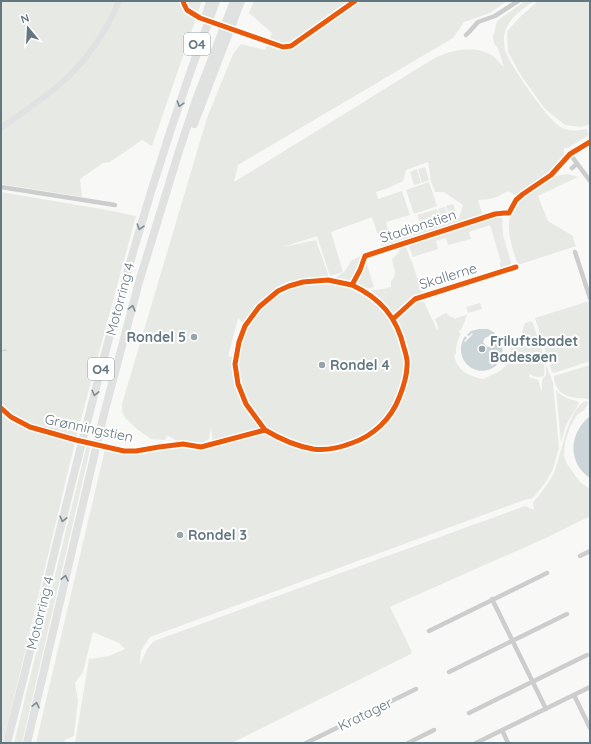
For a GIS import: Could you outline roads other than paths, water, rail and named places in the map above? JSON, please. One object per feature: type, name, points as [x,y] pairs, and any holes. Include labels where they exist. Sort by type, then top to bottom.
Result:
[{"type":"highway","name":"O4","points":[[185,86],[210,1]]},
{"type":"highway","name":"Motorring 4","points":[[7,743],[126,276],[185,86],[216,1]]},
{"type":"highway","name":"Motorring 4","points":[[27,743],[104,414],[139,282],[161,206],[196,100],[234,1]]},
{"type":"highway","name":"O4","points":[[161,206],[181,160],[201,103],[241,1]]},
{"type":"street","points":[[1,128],[59,85],[75,69],[90,52],[103,33],[119,1]]},
{"type":"street","points":[[466,35],[478,22],[495,16],[518,1]]},
{"type":"street","points":[[570,154],[590,182]]},
{"type":"street","points":[[572,168],[577,164]]},
{"type":"street","points":[[1,187],[115,205]]},
{"type":"street","points":[[575,252],[590,298]]},
{"type":"street","points":[[580,556],[590,551]]},
{"type":"street","points":[[429,631],[547,572]]},
{"type":"street","points":[[492,600],[546,708]]},
{"type":"street","points":[[449,672],[566,614]]},
{"type":"street","points":[[469,713],[587,655]]},
{"type":"street","points":[[476,743],[590,687]]},
{"type":"street","name":"Kratager","points":[[306,743],[315,741],[416,688]]},
{"type":"street","points":[[574,695],[590,728]]},
{"type":"street","points":[[408,743],[434,730]]},
{"type":"street","points":[[502,730],[508,743]]},
{"type":"waterway","points":[[1,351],[6,350]]},
{"type":"place","name":"Rondel 5","points":[[194,337]]},
{"type":"place","name":"Friluftsbadet Badesøen","points":[[482,349]]},
{"type":"place","name":"Rondel 4","points":[[322,365]]},
{"type":"place","name":"Rondel 3","points":[[180,535]]}]
